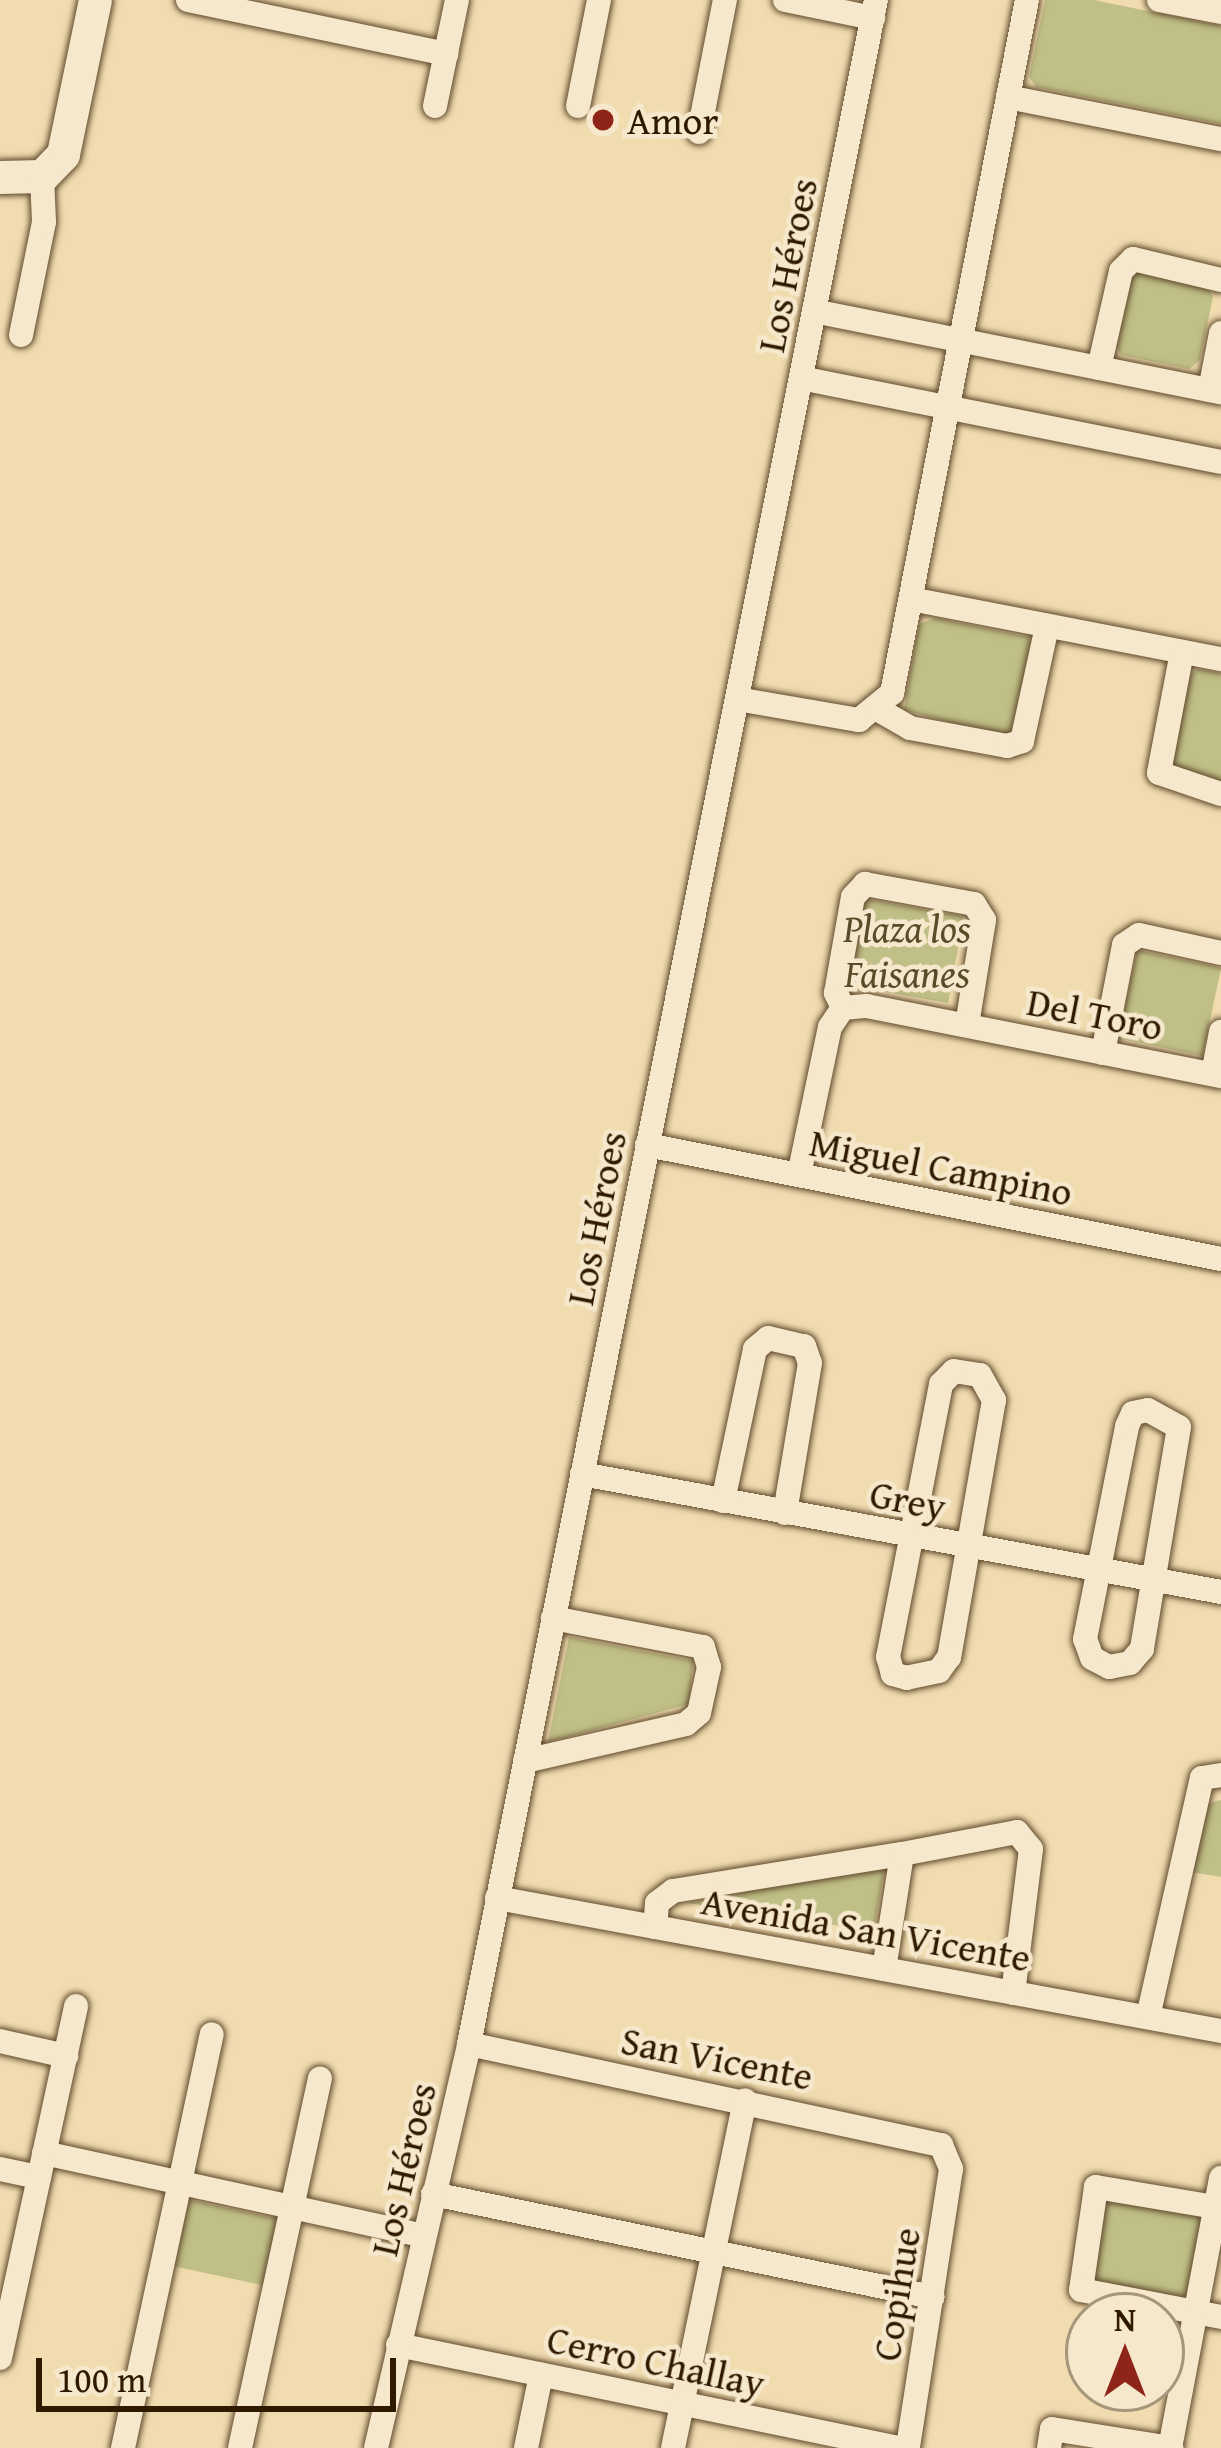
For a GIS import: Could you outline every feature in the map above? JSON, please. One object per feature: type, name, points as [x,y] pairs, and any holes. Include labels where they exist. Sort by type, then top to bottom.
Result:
[{"type":"main road","points":[[0,177],[42,176],[67,144],[95,0]]},
{"type":"street","points":[[188,0],[446,54]]},
{"type":"street","points":[[435,106],[458,0]]},
{"type":"street","points":[[578,106],[599,0]]},
{"type":"street","points":[[699,132],[725,0]]},
{"type":"street","points":[[785,0],[874,9]]},
{"type":"street","points":[[737,699],[843,719],[879,710],[892,693],[1027,0]]},
{"type":"street","points":[[1159,0],[1221,12]]},
{"type":"street","name":"Los Héroes","points":[[376,2448],[469,2044],[874,9]]},
{"type":"street","points":[[1008,97],[1221,139]]},
{"type":"street","points":[[21,334],[44,222],[42,176]]},
{"type":"street","points":[[1099,368],[1121,271],[1133,259],[1221,280]]},
{"type":"street","points":[[814,311],[1216,391],[1221,333]]},
{"type":"street","points":[[801,378],[1221,462]]},
{"type":"street","points":[[911,599],[1221,659]]},
{"type":"street","points":[[879,710],[910,728],[1006,746],[1022,741],[1048,626]]},
{"type":"street","points":[[1182,652],[1160,773],[1221,794]]},
{"type":"street","points":[[799,1175],[830,1028],[843,1008],[839,974],[853,897],[865,884],[974,904],[984,920],[967,1025]]},
{"type":"street","points":[[1103,1052],[1124,945],[1138,935],[1221,953]]},
{"type":"street","name":"Del Toro","points":[[843,1008],[967,1025],[1217,1075]]},
{"type":"street","points":[[1217,1075],[1221,1032]]},
{"type":"street","name":"Miguel Campino","points":[[647,1144],[1221,1259]]},
{"type":"street","points":[[723,1501],[755,1349],[768,1338],[804,1346],[810,1363],[785,1513]]},
{"type":"street","points":[[954,1371],[980,1376],[994,1400],[968,1548],[949,1657],[939,1670],[907,1678],[892,1674],[888,1657],[941,1384],[954,1371]]},
{"type":"street","points":[[1148,1410],[1179,1427],[1153,1584],[1142,1649],[1130,1663],[1109,1667],[1092,1658],[1085,1639],[1126,1426],[1132,1413],[1148,1410]]},
{"type":"street","name":"Grey","points":[[582,1474],[1098,1574],[1221,1592]]},
{"type":"street","points":[[525,1760],[686,1724],[700,1713],[709,1667],[703,1647],[553,1618]]},
{"type":"street","points":[[1148,2018],[1202,1778],[1221,1775]]},
{"type":"street","points":[[655,1927],[657,1903],[673,1891],[1017,1832],[1028,1837],[1012,1993]]},
{"type":"street","points":[[884,1969],[902,1854]]},
{"type":"street","name":"Avenida San Vicente","points":[[497,1898],[1221,2031]]},
{"type":"street","points":[[0,2357],[7,2296],[42,2165],[76,2006]]},
{"type":"street","points":[[123,2448],[212,2034]]},
{"type":"street","points":[[0,2041],[66,2056]]},
{"type":"street","name":"San Vicente","points":[[469,2044],[926,2136],[946,2152]]},
{"type":"street","points":[[240,2448],[320,2079]]},
{"type":"street","points":[[673,2448],[745,2100]]},
{"type":"street","name":"Copihue","points":[[903,2448],[950,2178],[946,2152]]},
{"type":"street","points":[[0,2169],[42,2165],[180,2182],[424,2236]]},
{"type":"street","points":[[1049,2448],[1052,2429],[1170,2448],[1209,2315],[1221,2178]]},
{"type":"street","points":[[1209,2315],[1081,2290],[1096,2187],[1218,2208]]},
{"type":"street","points":[[433,2194],[932,2297]]},
{"type":"street","name":"Cerro Challay","points":[[398,2345],[903,2448]]},
{"type":"street","points":[[526,2448],[541,2374]]},
{"type":"green space","points":[[1045,0],[1094,0],[1221,26],[1221,124],[1036,87],[1029,77]]},
{"type":"green space","points":[[1141,270],[1204,284],[1213,296],[1200,360],[1189,369],[1121,355],[1115,345],[1128,278]]},
{"type":"green space","points":[[935,618],[1028,637],[1035,651],[1018,730],[1008,738],[904,710],[919,624]]},
{"type":"green space","points":[[1198,669],[1221,673],[1221,783],[1178,773],[1171,756],[1188,677]]},
{"type":"green space","name":"Plaza los Faisanes","points":[[865,899],[963,916],[948,1003],[850,986]]},
{"type":"green space","points":[[1137,950],[1221,968],[1202,1056],[1118,1038]]},
{"type":"green space","points":[[569,1637],[693,1661],[689,1704],[548,1742]]},
{"type":"green space","points":[[1221,1800],[1221,1877],[1191,1872],[1202,1805]]},
{"type":"green space","points":[[885,1865],[874,1931],[688,1903]]},
{"type":"green space","points":[[1102,2196],[1205,2214],[1189,2309],[1185,2292],[1085,2291]]},
{"type":"green space","points":[[189,2200],[281,2220],[267,2286],[175,2267]]},
{"type":"place","name":"Amor","points":[[603,120]]}]
